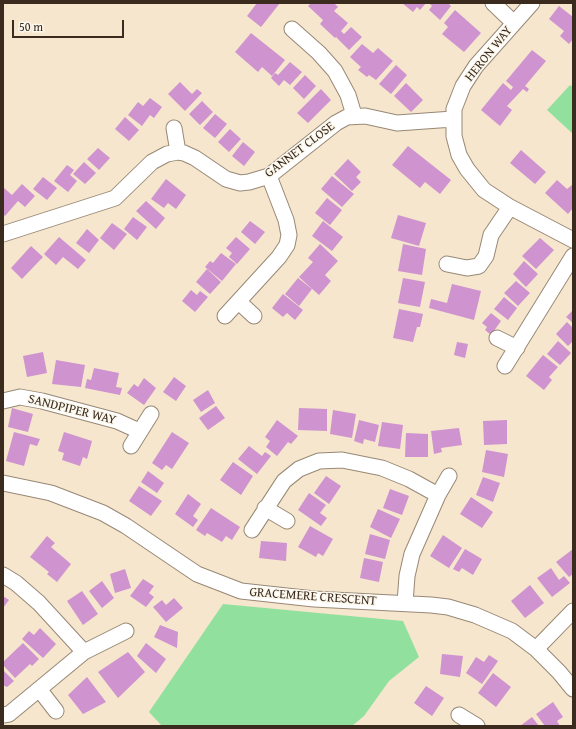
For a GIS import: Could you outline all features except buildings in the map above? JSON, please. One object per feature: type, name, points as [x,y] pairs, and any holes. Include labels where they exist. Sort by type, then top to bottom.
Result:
[{"type":"street","points":[[493,3],[514,23]]},
{"type":"street","name":"HERON WAY","points":[[532,3],[469,76],[456,102],[453,119],[456,144],[466,170],[484,190],[510,207],[573,240]]},
{"type":"street","points":[[292,29],[324,57],[335,71],[348,95],[354,115],[398,123],[453,119]]},
{"type":"street","name":"GANNET CLOSE","points":[[178,152],[190,155],[220,176],[234,182],[249,182],[269,176],[336,123],[354,115]]},
{"type":"street","points":[[3,234],[110,201],[120,195],[156,158],[178,152],[174,128]]},
{"type":"street","points":[[226,316],[279,257],[288,240],[285,216],[269,176]]},
{"type":"street","points":[[447,264],[467,268],[479,266],[486,256],[491,235],[510,207]]},
{"type":"street","points":[[505,366],[573,256]]},
{"type":"street","points":[[240,302],[254,316]]},
{"type":"street","points":[[497,338],[517,348]]},
{"type":"street","name":"SANDPIPER WAY","points":[[3,401],[20,397],[42,401],[117,421],[139,431]]},
{"type":"street","points":[[131,446],[151,414]]},
{"type":"street","points":[[252,530],[277,490],[291,474],[307,464],[329,460],[356,462],[382,468],[409,479],[438,494]]},
{"type":"street","points":[[405,603],[407,576],[412,554],[438,494],[449,476]]},
{"type":"street","name":"GRACEMERE CRESCENT","points":[[3,483],[51,493],[103,513],[126,526],[197,574],[241,591],[314,599],[405,603],[448,607],[475,615],[512,631],[536,649],[559,672],[573,690]]},
{"type":"street","points":[[265,508],[287,521]]},
{"type":"street","points":[[3,575],[16,583],[39,603],[84,652]]},
{"type":"street","points":[[536,649],[571,616]]},
{"type":"street","points":[[6,714],[84,652],[126,631]]},
{"type":"street","points":[[39,689],[56,711]]},
{"type":"street","points":[[459,715],[477,726]]},
{"type":"green space","points":[[570,85],[573,87],[573,134],[547,110]]},
{"type":"green space","points":[[223,604],[403,621],[419,657],[389,681],[364,716],[352,726],[162,726],[149,712]]}]
